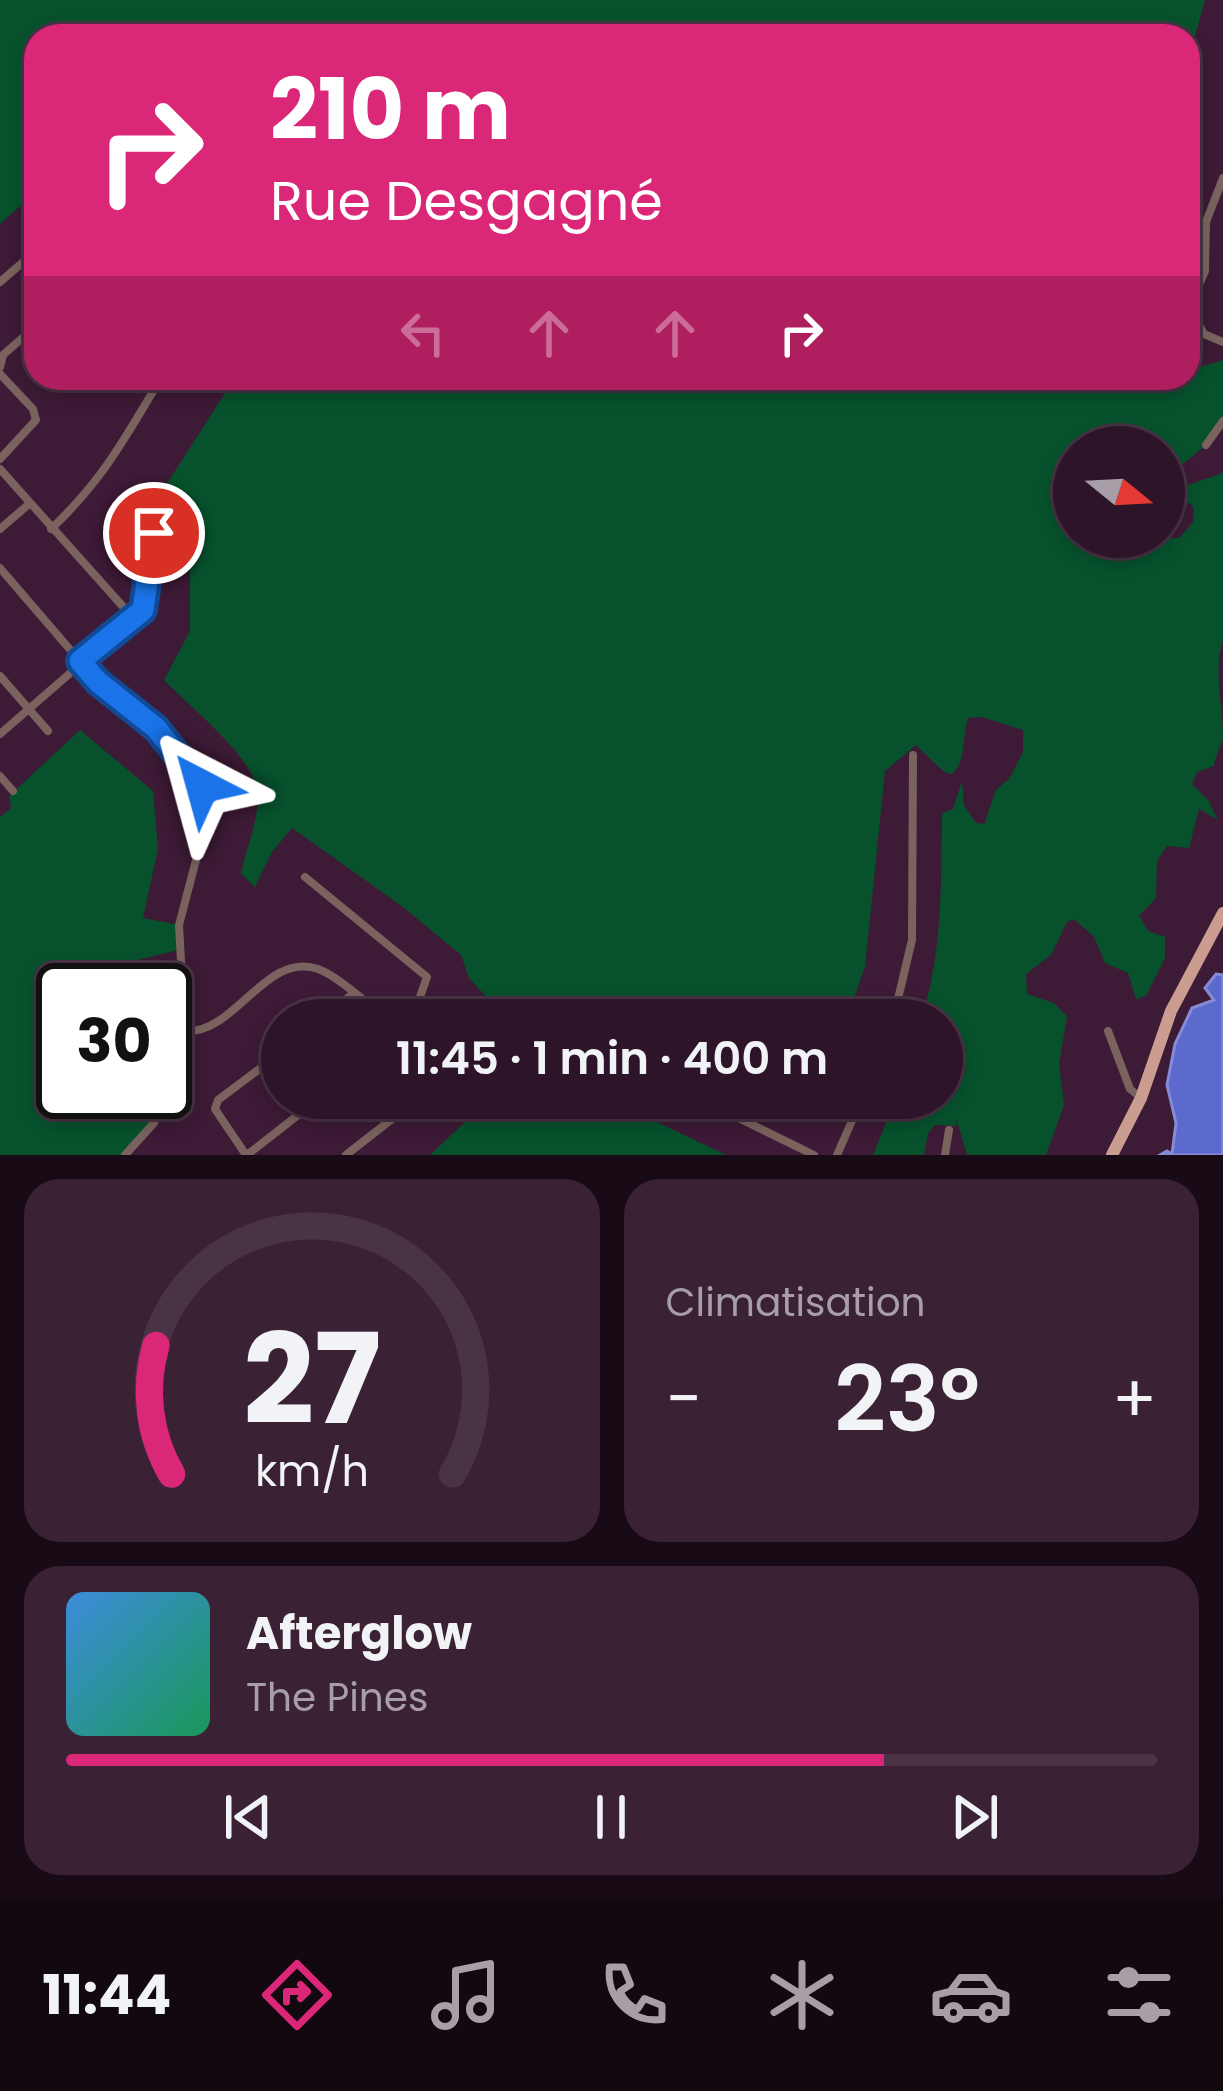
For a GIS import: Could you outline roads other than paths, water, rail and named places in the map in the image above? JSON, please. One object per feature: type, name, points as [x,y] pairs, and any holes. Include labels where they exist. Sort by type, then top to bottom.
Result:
[{"type":"main road","points":[[1112,1155],[1142,1098],[1171,1011],[1223,913]]},
{"type":"street","points":[[1200,283],[1205,271],[1206,222],[1223,178]]},
{"type":"street","points":[[0,282],[24,261]]},
{"type":"street","points":[[0,459],[36,420],[33,409],[0,370],[3,355],[24,337]]},
{"type":"street","points":[[51,529],[105,472],[154,390]]},
{"type":"street","points":[[1206,445],[1223,421]]},
{"type":"street","points":[[0,469],[135,620]]},
{"type":"street","points":[[0,529],[29,504]]},
{"type":"street","points":[[0,734],[143,610],[154,533]]},
{"type":"street","points":[[0,568],[98,682],[156,728],[202,786],[207,818],[179,925],[181,963]]},
{"type":"street","points":[[0,676],[48,730]]},
{"type":"street","points":[[898,999],[912,940],[913,754]]},
{"type":"street","points":[[0,776],[13,791]]},
{"type":"street","points":[[305,877],[427,977],[419,999]]},
{"type":"street","points":[[192,1031],[206,1031],[269,982],[298,967],[328,974],[359,999]]},
{"type":"street","points":[[347,999],[352,994]]},
{"type":"street","points":[[1108,1031],[1130,1089],[1142,1098]]},
{"type":"street","points":[[261,1068],[218,1100],[219,1117],[247,1155],[293,1119]]},
{"type":"street","points":[[125,1155],[156,1119]]},
{"type":"street","points":[[346,1155],[391,1119]]},
{"type":"street","points":[[741,1119],[814,1155]]},
{"type":"street","points":[[837,1155],[853,1119]]},
{"type":"street","points":[[945,1155],[949,1130]]},
{"type":"water","points":[[1216,974],[1223,975],[1223,1155],[1160,1155],[1172,1154],[1176,1123],[1167,1085],[1175,1044],[1192,1008],[1214,1000],[1205,988]]}]
